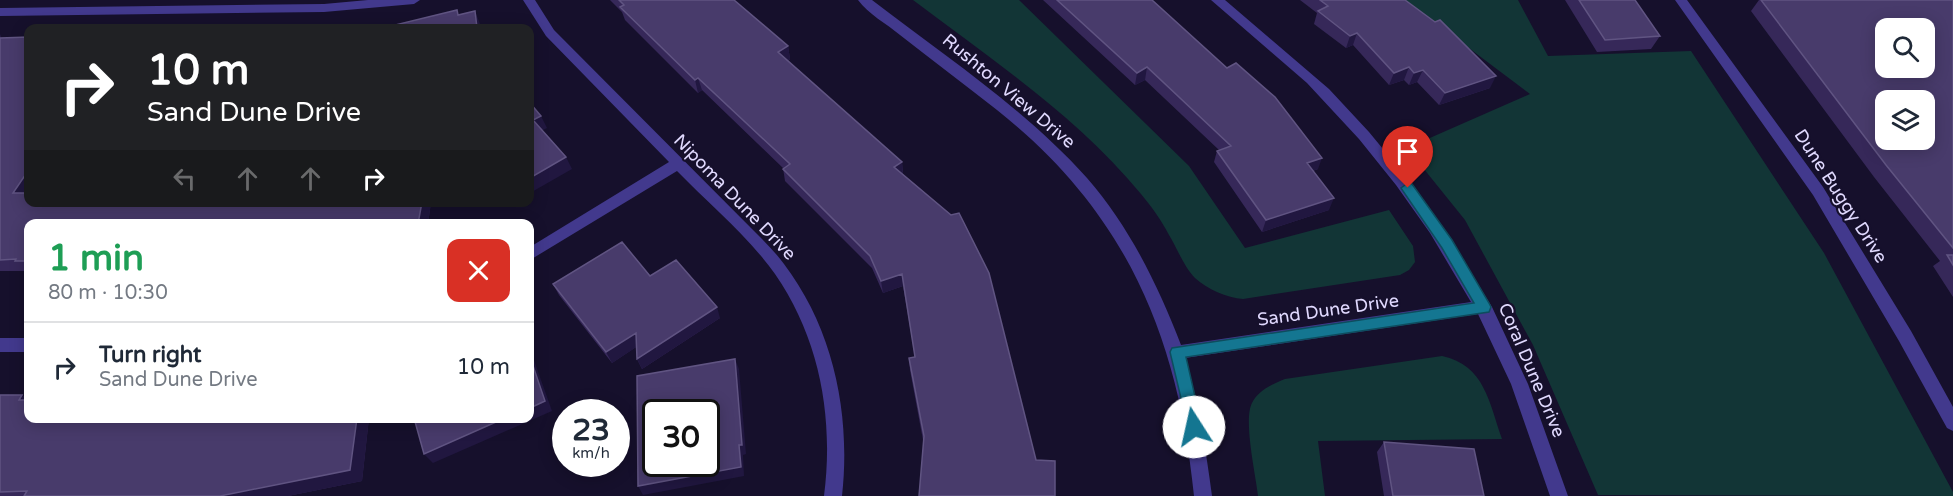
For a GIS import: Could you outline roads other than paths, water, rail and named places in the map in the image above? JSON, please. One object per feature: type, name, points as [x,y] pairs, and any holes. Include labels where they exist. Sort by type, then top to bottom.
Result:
[{"type":"street","points":[[0,12],[324,8],[414,0]]},
{"type":"street","name":"Nipoma Dune Drive","points":[[529,0],[550,33],[779,268],[802,304],[820,345],[831,391],[836,439],[833,496]]},
{"type":"street","name":"Rushton View Drive","points":[[864,0],[1016,118],[1049,147],[1109,216],[1135,256],[1157,300],[1177,352],[1191,406],[1203,496]]},
{"type":"street","name":"Coral Dune Drive","points":[[1217,0],[1315,84],[1366,136],[1408,188],[1434,225],[1484,307],[1519,381],[1550,462],[1559,496]]},
{"type":"street","name":"Dune Buggy Drive","points":[[1681,0],[1818,191],[1905,336],[1953,423]]},
{"type":"street","points":[[534,252],[678,164]]},
{"type":"street","name":"Sand Dune Drive","points":[[1177,352],[1484,307]]},
{"type":"street","points":[[0,345],[24,345]]}]
